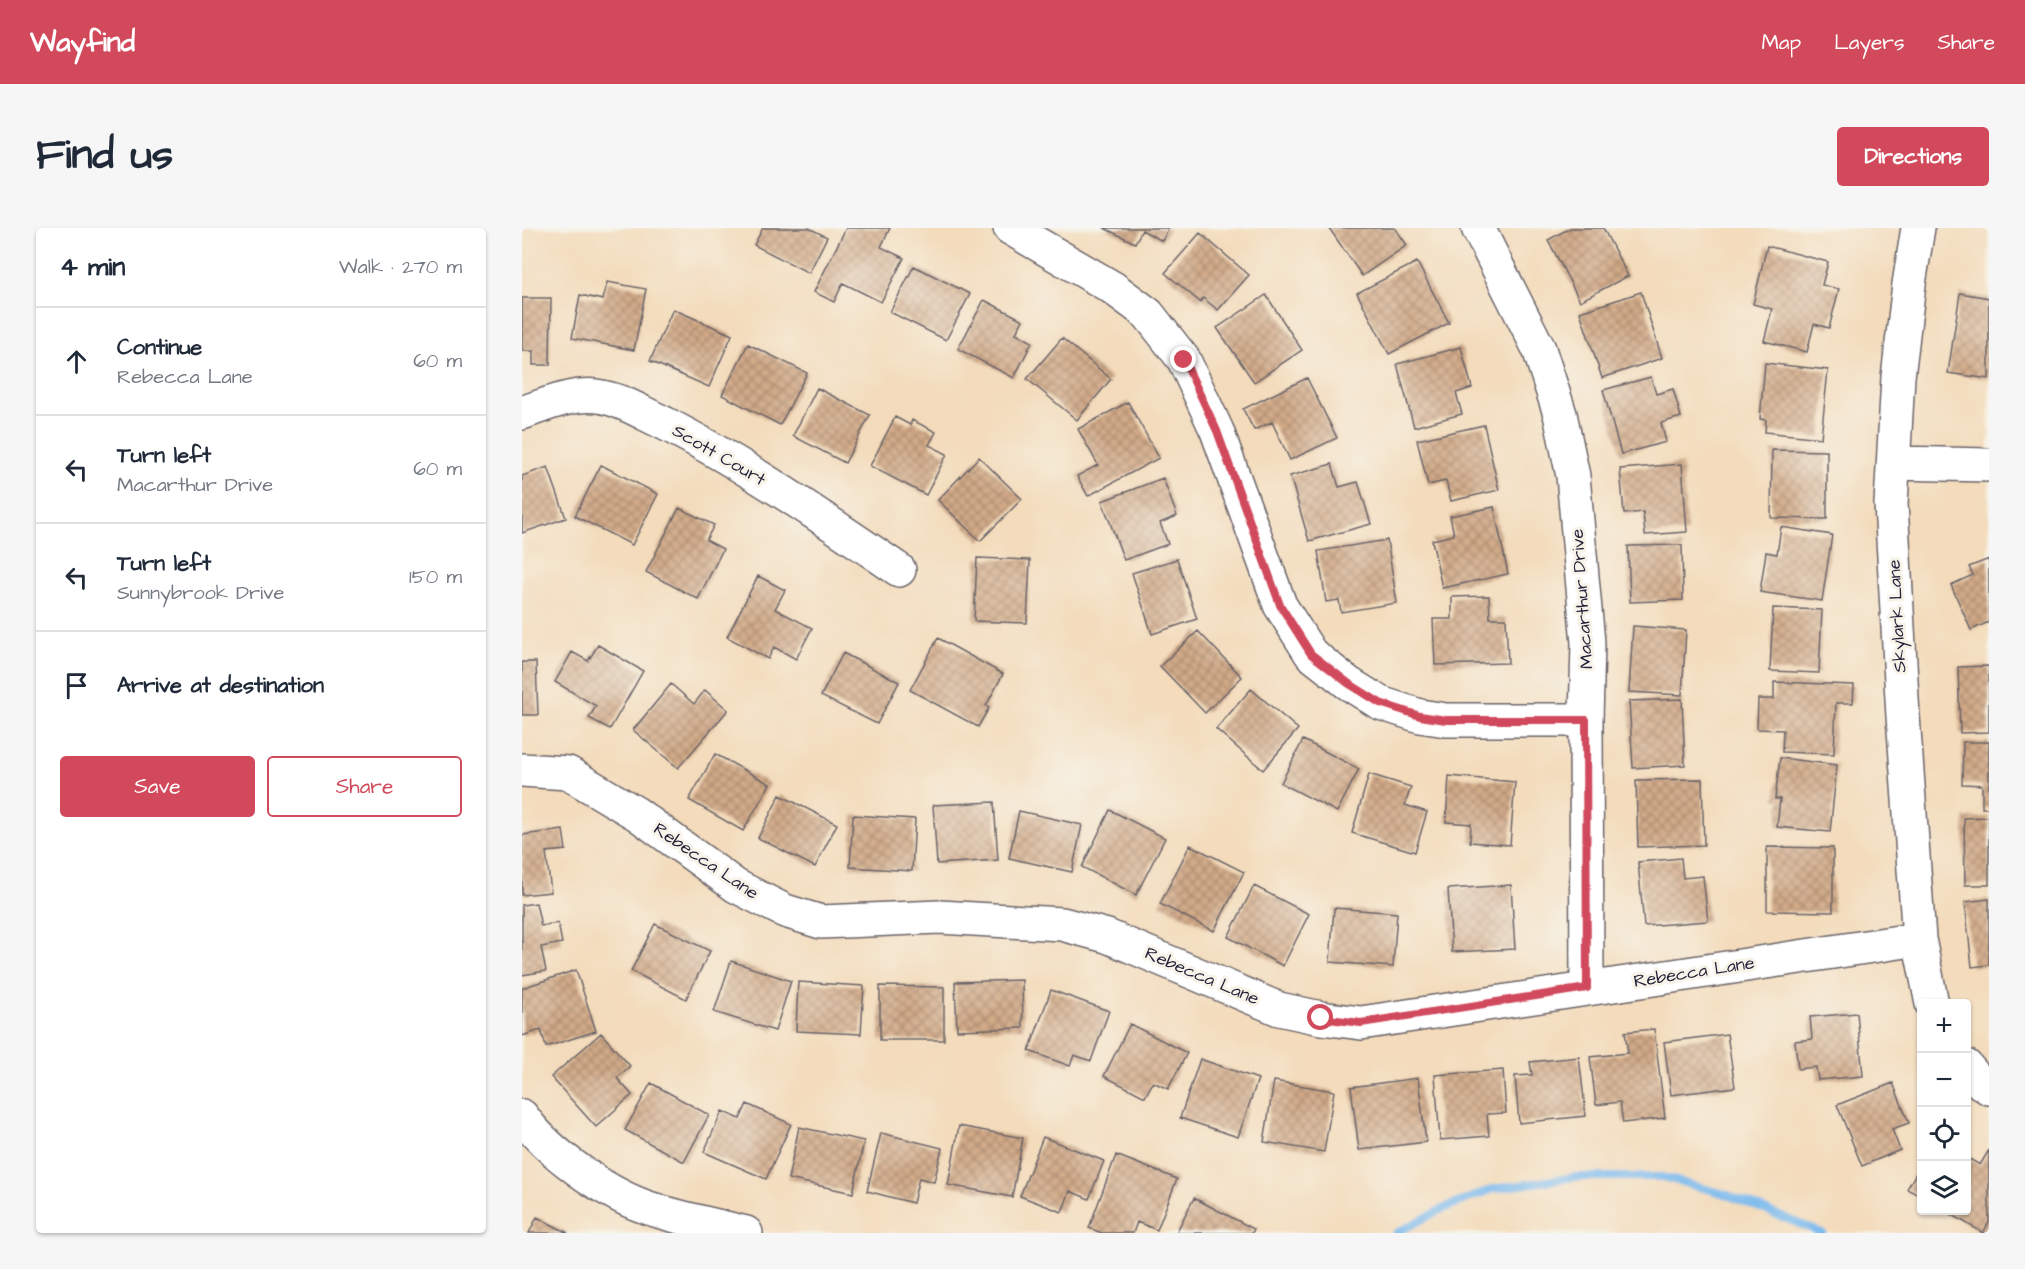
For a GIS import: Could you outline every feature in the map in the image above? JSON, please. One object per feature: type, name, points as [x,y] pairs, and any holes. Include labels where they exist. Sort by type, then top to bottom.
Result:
[{"type":"street","points":[[1010,228],[1113,288],[1148,314],[1184,360],[1217,431],[1280,605],[1311,654],[1348,683],[1380,703],[1420,716],[1446,720],[1586,720]]},
{"type":"street","name":"Macarthur Drive","points":[[1478,228],[1539,349],[1560,414],[1573,476],[1588,643],[1587,988]]},
{"type":"street","name":"Skylark Lane","points":[[1918,228],[1898,377],[1892,504],[1903,716],[1919,939],[1931,999]]},
{"type":"street","name":"Scott Court","points":[[522,413],[580,396],[597,396],[623,403],[699,441],[835,525],[899,570]]},
{"type":"street","points":[[1894,464],[1989,465]]},
{"type":"street","name":"Rebecca Lane","points":[[522,770],[568,773],[637,814],[736,886],[785,911],[821,922],[939,917],[1062,924],[1107,936],[1279,1009],[1321,1018],[1361,1023],[1919,939]]},
{"type":"street","points":[[1971,1072],[1989,1088]]},
{"type":"street","points":[[522,1116],[561,1157],[610,1191],[643,1206],[746,1233]]},
{"type":"building","points":[[763,228],[809,228],[827,237],[809,273],[754,245]]},
{"type":"building","points":[[846,228],[890,228],[881,247],[904,258],[881,302],[843,283],[834,302],[814,292]]},
{"type":"building","points":[[1104,228],[1169,228],[1162,241],[1142,230],[1135,243]]},
{"type":"building","points":[[1329,228],[1395,228],[1407,245],[1362,276]]},
{"type":"building","points":[[1570,228],[1603,228],[1628,276],[1580,301],[1548,240]]},
{"type":"building","points":[[1200,233],[1249,275],[1218,310],[1203,298],[1200,302],[1165,273]]},
{"type":"building","points":[[1767,246],[1828,262],[1822,285],[1839,289],[1829,328],[1814,324],[1807,352],[1764,341],[1772,309],[1753,304]]},
{"type":"building","points":[[1417,262],[1449,323],[1389,354],[1357,293]]},
{"type":"building","points":[[914,266],[970,294],[946,340],[890,312]]},
{"type":"building","points":[[607,282],[646,289],[634,350],[572,338],[580,295],[603,300]]},
{"type":"building","points":[[1641,292],[1662,358],[1602,378],[1580,312]]},
{"type":"building","points":[[1960,293],[1989,298],[1989,379],[1948,373]]},
{"type":"building","points":[[1266,295],[1302,350],[1254,382],[1217,328]]},
{"type":"building","points":[[522,298],[551,298],[550,365],[533,365],[533,351],[522,351]]},
{"type":"building","points":[[984,300],[1023,320],[1016,333],[1032,342],[1014,378],[958,349]]},
{"type":"building","points":[[673,309],[732,335],[709,387],[650,361]]},
{"type":"building","points":[[1062,338],[1111,379],[1077,420],[1027,379]]},
{"type":"building","points":[[748,344],[807,373],[780,425],[722,395]]},
{"type":"building","points":[[1461,347],[1472,388],[1456,393],[1462,414],[1414,427],[1397,364]]},
{"type":"building","points":[[1765,363],[1828,370],[1821,438],[1765,432],[1766,420],[1760,419]]},
{"type":"building","points":[[1651,377],[1656,394],[1673,389],[1681,417],[1661,423],[1666,442],[1621,454],[1603,390]]},
{"type":"building","points":[[1307,378],[1337,438],[1290,460],[1272,422],[1254,430],[1243,409]]},
{"type":"building","points":[[817,388],[870,415],[845,463],[793,436]]},
{"type":"building","points":[[1128,402],[1159,458],[1088,496],[1077,476],[1098,465],[1078,429]]},
{"type":"building","points":[[895,417],[910,425],[912,420],[936,432],[929,445],[947,454],[926,495],[870,466]]},
{"type":"building","points":[[1484,425],[1499,490],[1451,501],[1446,481],[1428,485],[1417,440]]},
{"type":"building","points":[[1772,450],[1827,451],[1827,519],[1771,518]]},
{"type":"building","points":[[979,457],[1022,499],[980,541],[938,500]]},
{"type":"building","points":[[1332,464],[1339,487],[1358,482],[1371,524],[1309,541],[1290,476]]},
{"type":"building","points":[[1682,464],[1687,532],[1645,535],[1643,512],[1624,514],[1620,469]]},
{"type":"building","points":[[601,465],[658,494],[632,545],[575,516]]},
{"type":"building","points":[[548,467],[566,518],[522,533],[522,476]]},
{"type":"building","points":[[1163,478],[1177,516],[1160,523],[1168,544],[1124,560],[1102,501]]},
{"type":"building","points":[[1494,507],[1508,574],[1442,588],[1432,540],[1454,535],[1450,516]]},
{"type":"building","points":[[679,508],[714,525],[706,540],[723,549],[698,599],[646,572]]},
{"type":"building","points":[[1781,527],[1832,535],[1822,601],[1760,592],[1766,552],[1777,554]]},
{"type":"building","points":[[1387,540],[1397,603],[1341,612],[1339,600],[1326,602],[1318,551]]},
{"type":"building","points":[[1682,545],[1683,600],[1630,602],[1628,546]]},
{"type":"building","points":[[977,558],[1030,560],[1027,623],[974,621]]},
{"type":"building","points":[[1177,559],[1197,619],[1152,634],[1132,573]]},
{"type":"building","points":[[1989,559],[1989,622],[1971,630],[1951,585],[1973,575],[1969,567]]},
{"type":"building","points":[[758,576],[785,590],[775,609],[812,628],[796,659],[774,647],[768,659],[727,637]]},
{"type":"building","points":[[1489,596],[1490,618],[1506,618],[1508,663],[1435,665],[1433,619],[1452,619],[1452,597]]},
{"type":"building","points":[[1773,608],[1822,610],[1819,673],[1770,671]]},
{"type":"building","points":[[1633,626],[1686,630],[1682,695],[1629,692]]},
{"type":"building","points":[[1198,631],[1242,677],[1205,713],[1160,666]]},
{"type":"building","points":[[938,638],[1003,674],[986,706],[989,708],[978,727],[910,690]]},
{"type":"building","points":[[598,645],[643,671],[610,729],[589,718],[596,706],[555,682],[572,652],[588,661]]},
{"type":"building","points":[[843,653],[899,682],[877,724],[821,696]]},
{"type":"building","points":[[522,662],[536,662],[538,715],[522,715]]},
{"type":"building","points":[[1989,666],[1989,732],[1960,733],[1958,667]]},
{"type":"building","points":[[1774,682],[1854,685],[1853,703],[1836,703],[1834,754],[1782,752],[1783,730],[1757,729],[1758,699],[1774,699]]},
{"type":"building","points":[[671,684],[694,704],[705,690],[728,710],[678,768],[633,730]]},
{"type":"building","points":[[1251,689],[1298,729],[1263,770],[1216,729]]},
{"type":"building","points":[[1682,699],[1685,765],[1633,768],[1629,701]]},
{"type":"building","points":[[1303,740],[1359,769],[1337,812],[1281,783]]},
{"type":"building","points":[[1963,742],[1989,742],[1989,808],[1982,808],[1982,785],[1962,784]]},
{"type":"building","points":[[715,754],[770,784],[743,831],[689,800]]},
{"type":"building","points":[[1780,758],[1837,765],[1830,832],[1777,827],[1780,799],[1775,799]]},
{"type":"building","points":[[1369,774],[1411,787],[1405,805],[1427,812],[1415,852],[1352,833]]},
{"type":"building","points":[[1449,776],[1515,782],[1510,845],[1470,842],[1471,824],[1446,822]]},
{"type":"building","points":[[1702,779],[1704,845],[1638,847],[1636,780]]},
{"type":"building","points":[[780,795],[837,824],[815,867],[758,838]]},
{"type":"building","points":[[994,802],[998,860],[937,864],[933,805]]},
{"type":"building","points":[[1110,810],[1165,838],[1136,895],[1082,867]]},
{"type":"building","points":[[1019,811],[1082,825],[1072,872],[1009,858]]},
{"type":"building","points":[[853,815],[915,819],[912,871],[850,867]]},
{"type":"building","points":[[1989,817],[1989,885],[1965,885],[1964,818]]},
{"type":"building","points":[[563,830],[566,850],[546,852],[551,892],[522,895],[522,835]]},
{"type":"building","points":[[1190,845],[1244,872],[1214,931],[1160,904]]},
{"type":"building","points":[[1767,847],[1833,848],[1833,912],[1767,911]]},
{"type":"building","points":[[1681,858],[1683,878],[1703,876],[1708,921],[1644,926],[1638,862]]},
{"type":"building","points":[[1511,885],[1515,949],[1452,952],[1448,889]]},
{"type":"building","points":[[1254,886],[1309,914],[1283,966],[1228,937]]},
{"type":"building","points":[[1989,899],[1989,965],[1972,967],[1965,902]]},
{"type":"building","points":[[536,903],[541,926],[558,923],[562,943],[541,947],[546,971],[522,975],[522,905]]},
{"type":"building","points":[[1334,908],[1397,913],[1393,967],[1330,962]]},
{"type":"building","points":[[655,924],[710,951],[686,999],[631,971]]},
{"type":"building","points":[[731,961],[791,981],[775,1031],[714,1012]]},
{"type":"building","points":[[576,970],[596,1031],[546,1047],[541,1030],[522,1036],[522,988]]},
{"type":"building","points":[[1022,980],[1023,1028],[957,1030],[955,982]]},
{"type":"building","points":[[798,982],[864,986],[861,1034],[796,1031]]},
{"type":"building","points":[[880,986],[944,987],[944,1040],[880,1040]]},
{"type":"building","points":[[1051,990],[1109,1011],[1091,1061],[1074,1055],[1070,1066],[1029,1051]]},
{"type":"building","points":[[1857,1013],[1863,1076],[1818,1080],[1816,1067],[1798,1069],[1795,1041],[1812,1039],[1810,1017]]},
{"type":"building","points":[[1130,1024],[1187,1053],[1168,1089],[1153,1082],[1145,1097],[1104,1076]]},
{"type":"building","points":[[1654,1029],[1665,1118],[1623,1123],[1620,1102],[1596,1105],[1590,1057],[1628,1053],[1625,1032]]},
{"type":"building","points":[[601,1033],[630,1066],[617,1078],[632,1095],[596,1127],[551,1077]]},
{"type":"building","points":[[1727,1034],[1735,1087],[1671,1095],[1664,1042]]},
{"type":"building","points":[[1579,1057],[1586,1116],[1519,1123],[1515,1076],[1532,1075],[1530,1062]]},
{"type":"building","points":[[1200,1059],[1258,1079],[1238,1137],[1180,1118]]},
{"type":"building","points":[[1503,1070],[1506,1113],[1487,1114],[1489,1136],[1440,1140],[1435,1075]]},
{"type":"building","points":[[1418,1078],[1426,1142],[1359,1150],[1351,1087]]},
{"type":"building","points":[[1274,1081],[1334,1091],[1324,1152],[1264,1142]]},
{"type":"building","points":[[651,1083],[709,1115],[684,1162],[625,1130]]},
{"type":"building","points":[[1893,1083],[1909,1123],[1892,1129],[1900,1150],[1862,1166],[1837,1105]]},
{"type":"building","points":[[747,1104],[791,1124],[766,1179],[704,1152],[722,1111],[740,1119]]},
{"type":"building","points":[[959,1126],[1023,1138],[1012,1197],[948,1185]]},
{"type":"building","points":[[799,1127],[864,1141],[853,1193],[788,1179]]},
{"type":"building","points":[[881,1133],[942,1148],[934,1182],[919,1178],[913,1203],[867,1191]]},
{"type":"building","points":[[1043,1137],[1104,1161],[1089,1199],[1070,1191],[1062,1212],[1020,1196]]},
{"type":"building","points":[[1989,1150],[1989,1222],[1983,1233],[1952,1215],[1971,1215],[1971,1160],[1980,1165]]},
{"type":"building","points":[[1116,1155],[1177,1179],[1157,1230],[1137,1222],[1133,1233],[1102,1233],[1089,1228]]},
{"type":"building","points":[[1917,1172],[1917,1194],[1907,1189]]},
{"type":"building","points":[[1194,1198],[1254,1229],[1252,1233],[1176,1233]]},
{"type":"building","points":[[537,1217],[568,1233],[529,1233]]},
{"type":"waterway","points":[[1396,1233],[1442,1209],[1493,1189],[1574,1177],[1662,1177],[1725,1194],[1822,1233]]},
{"type":"route","points":[[1184,360],[1217,431],[1280,605],[1311,654],[1348,683],[1380,703],[1420,716],[1446,720],[1586,720],[1587,988],[1361,1023],[1321,1018]]}]
